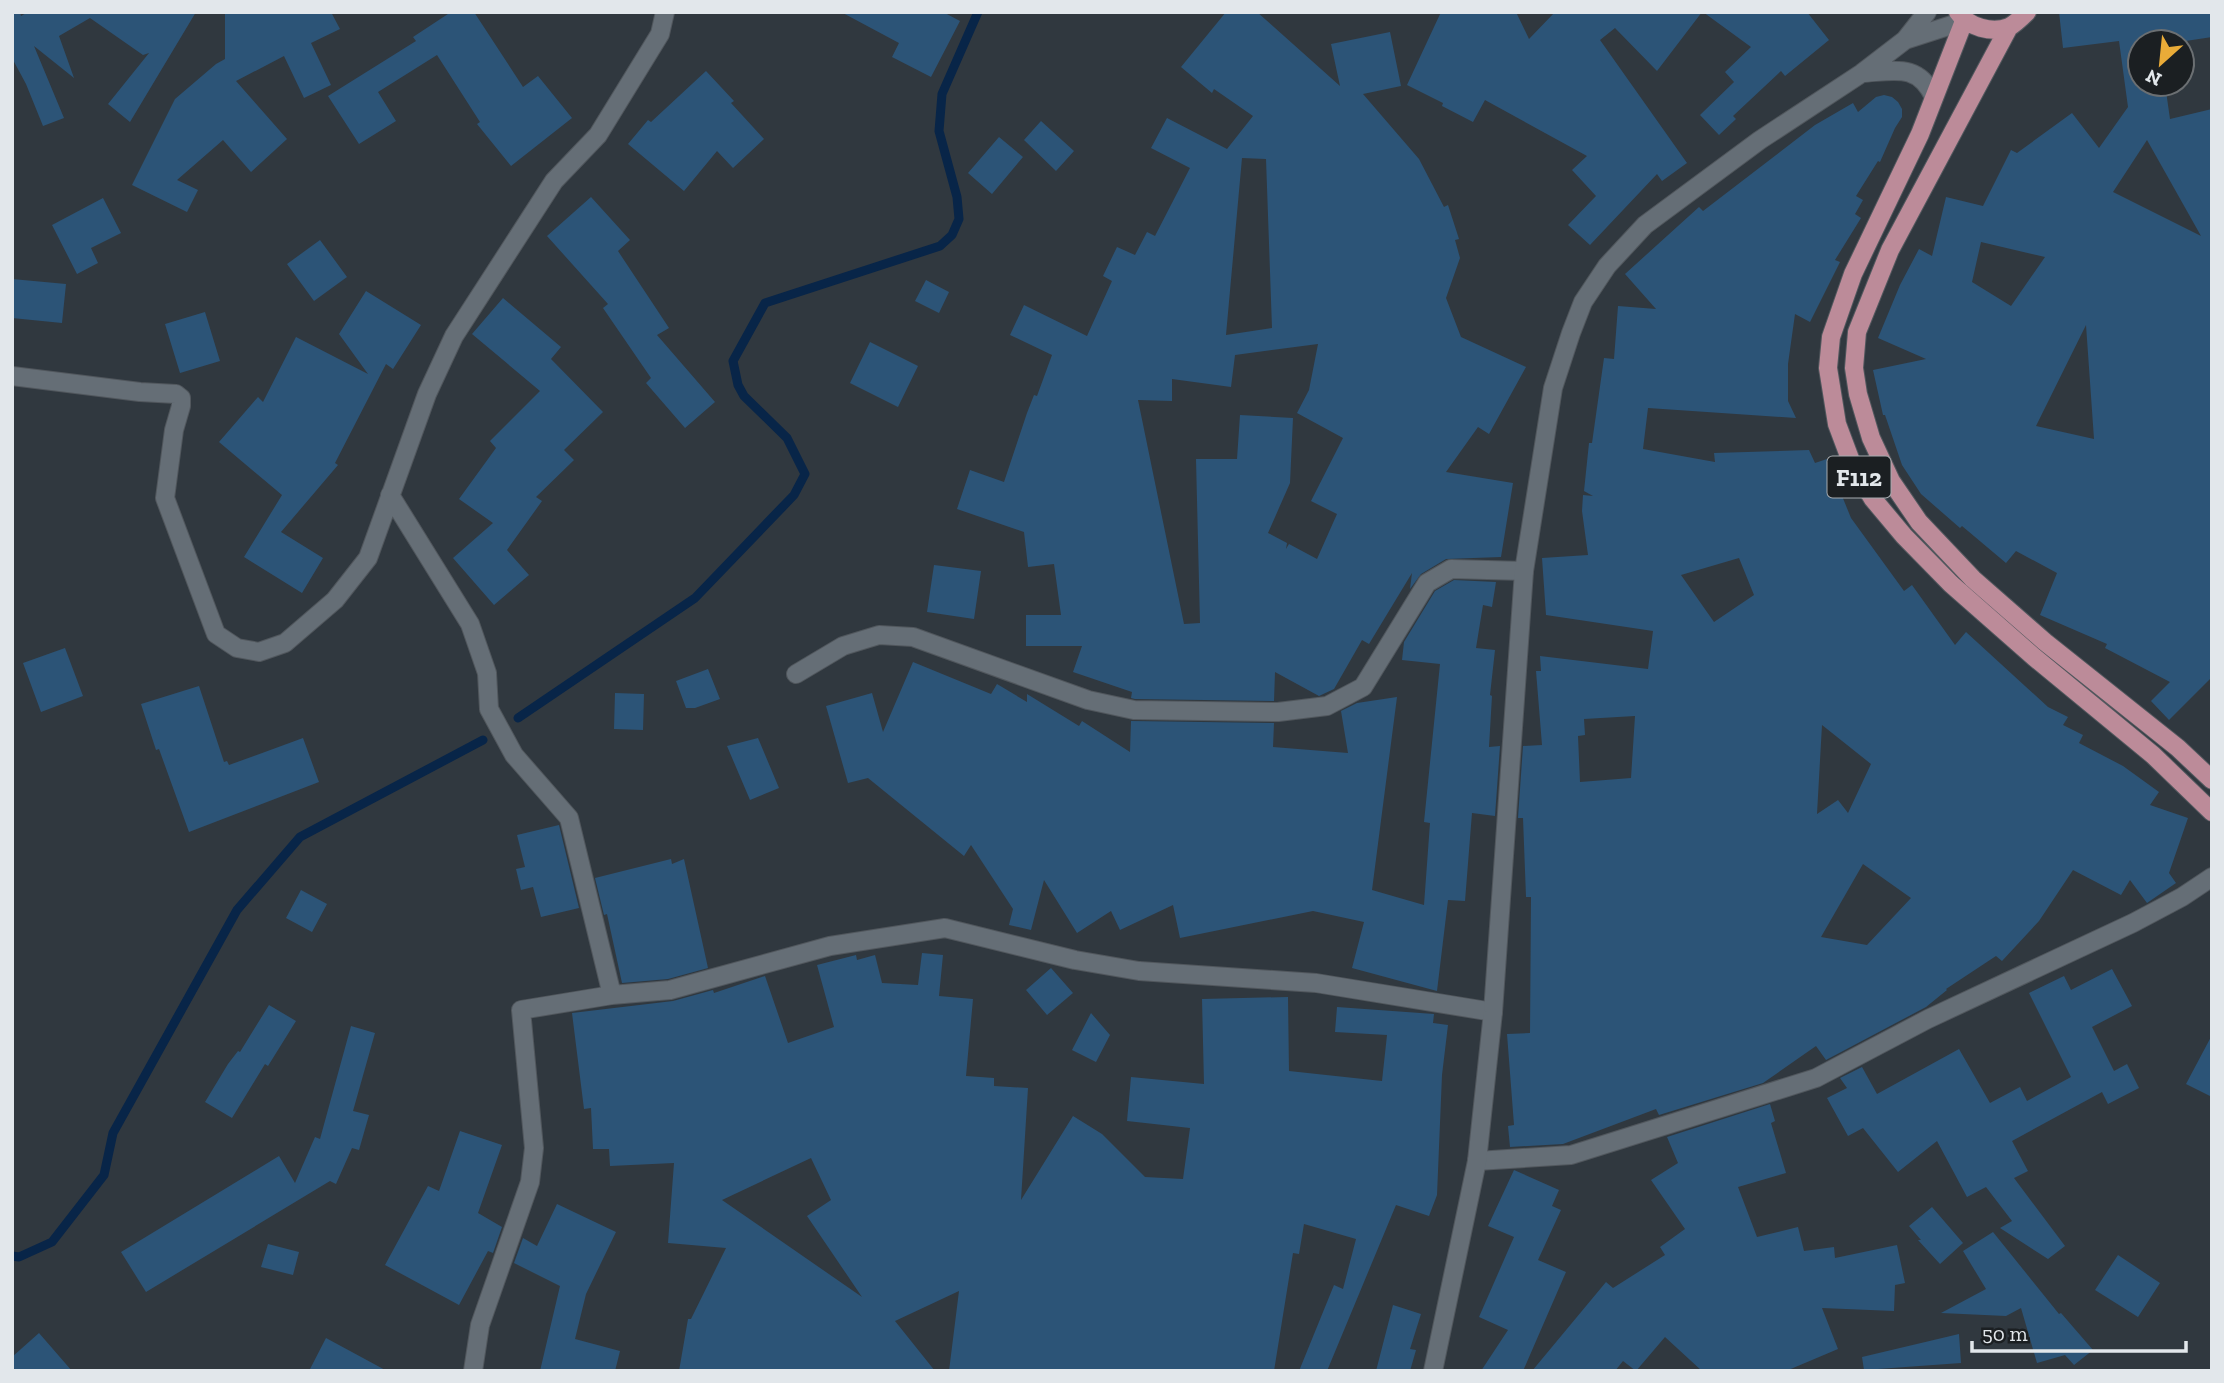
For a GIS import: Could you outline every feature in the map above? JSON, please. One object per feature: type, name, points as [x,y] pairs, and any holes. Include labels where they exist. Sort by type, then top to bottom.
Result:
[{"type":"main road","points":[[1961,17],[1987,29],[2009,27],[2027,12]]},
{"type":"main road","name":"F112","points":[[1961,17],[1920,134],[1853,275],[1831,337],[1828,368],[1835,412],[1852,464],[1873,499],[1904,537],[1951,584],[2153,755],[2212,812]]},
{"type":"main road","name":"F112","points":[[2009,27],[1890,250],[1857,332],[1854,368],[1858,394],[1871,438],[1891,481],[1919,522],[1994,597],[2045,642],[2178,748],[2212,780]]},
{"type":"street","points":[[12,376],[176,394],[181,398],[164,498],[216,634],[237,648],[260,652],[285,643],[335,600],[368,558],[427,394],[454,336],[554,181],[598,135],[660,34],[665,12]]},
{"type":"street","points":[[1433,1371],[1478,1161],[1493,1012],[1524,571],[1553,388],[1583,302],[1608,266],[1645,225],[1760,140],[1862,73],[1905,40],[1927,12]]},
{"type":"street","points":[[1905,40],[1961,17]]},
{"type":"street","points":[[1862,73],[1915,73],[1928,84],[1934,97]]},
{"type":"street","points":[[390,495],[470,624],[487,673],[489,709],[514,755],[569,818],[612,995]]},
{"type":"street","points":[[796,674],[843,646],[879,635],[913,637],[1088,700],[1134,710],[1278,712],[1326,706],[1363,687],[1427,583],[1451,569],[1524,571]]},
{"type":"street","points":[[1478,1161],[1571,1155],[1816,1078],[1927,1018],[2133,923],[2182,897],[2212,877]]},
{"type":"street","points":[[474,1371],[480,1325],[530,1182],[534,1148],[521,1010],[612,995],[670,990],[830,947],[945,928],[1074,960],[1139,971],[1316,983],[1493,1012]]},
{"type":"building","points":[[12,12],[20,12],[21,16],[28,12],[196,12],[130,122],[108,104],[149,53],[143,55],[90,18],[59,36],[74,78],[34,46],[64,118],[43,126],[12,58]]},
{"type":"building","points":[[225,12],[331,12],[340,29],[311,43],[331,85],[304,98],[284,56],[236,81],[287,139],[251,172],[223,140],[177,180],[198,190],[187,212],[132,185],[175,99],[225,59]]},
{"type":"building","points":[[451,12],[474,12],[523,87],[538,76],[572,118],[511,166],[477,124],[480,122],[437,55],[378,92],[396,121],[359,144],[328,96],[416,41],[413,37]]},
{"type":"building","points":[[841,12],[943,12],[960,21],[931,77],[892,57],[899,43]]},
{"type":"building","points":[[1226,12],[1257,12],[1340,86],[1331,44],[1390,32],[1401,86],[1363,94],[1419,159],[1444,207],[1448,205],[1459,239],[1455,240],[1460,258],[1446,298],[1461,337],[1526,367],[1489,434],[1478,427],[1446,472],[1513,483],[1501,557],[1446,559],[1421,574],[1410,589],[1412,573],[1369,644],[1362,640],[1334,689],[1319,696],[1275,672],[1274,701],[1135,699],[1131,698],[1132,692],[1073,672],[1082,646],[1026,646],[1026,615],[1061,615],[1054,564],[1028,567],[1024,532],[957,509],[970,470],[1004,482],[1027,413],[1034,395],[1037,396],[1052,355],[1010,335],[1024,305],[1087,336],[1112,281],[1103,276],[1117,247],[1135,255],[1147,232],[1155,236],[1190,168],[1151,148],[1167,118],[1227,149],[1253,116],[1214,89],[1212,93],[1181,67]],"holes":[[[1242,158],[1266,159],[1272,328],[1226,335]],[[1318,344],[1309,390],[1297,413],[1343,438],[1311,501],[1337,514],[1317,559],[1289,544],[1286,549],[1287,543],[1268,533],[1290,483],[1293,418],[1240,415],[1237,459],[1196,459],[1200,623],[1184,624],[1138,400],[1172,401],[1172,379],[1231,387],[1235,355]]]},
{"type":"building","points":[[1441,12],[1516,12],[1529,39],[1555,12],[1702,12],[1657,71],[1615,28],[1600,40],[1687,163],[1662,181],[1657,174],[1590,245],[1568,225],[1596,196],[1572,170],[1587,156],[1485,100],[1473,122],[1407,85]]},
{"type":"building","points":[[1703,12],[1807,12],[1829,40],[1785,76],[1781,71],[1733,116],[1736,119],[1719,135],[1700,115],[1734,82],[1725,72],[1751,47]]},
{"type":"building","points":[[2059,12],[2210,12],[2212,37],[2196,39],[2196,28],[2126,28],[2126,92],[2119,41],[2063,48]]},
{"type":"building","points":[[706,71],[764,139],[733,168],[717,151],[684,191],[628,144],[648,120],[651,122]]},
{"type":"building","points":[[1876,97],[1892,97],[1902,109],[1902,117],[1880,162],[1878,161],[1856,196],[1863,200],[1855,214],[1861,218],[1835,260],[1840,262],[1810,322],[1795,314],[1788,364],[1788,401],[1796,418],[1648,408],[1643,449],[1715,462],[1714,453],[1809,450],[1815,463],[1827,459],[1851,518],[1904,591],[1912,585],[1955,645],[1966,632],[2048,707],[2068,717],[2063,725],[2083,735],[2079,743],[2123,766],[2159,792],[2150,805],[2188,818],[2169,873],[2176,883],[2147,903],[2130,880],[2121,895],[2073,870],[2039,921],[2002,961],[1996,956],[1946,989],[1926,1007],[1826,1060],[1816,1046],[1763,1083],[1659,1115],[1656,1109],[1563,1144],[1510,1147],[1508,1126],[1514,1125],[1507,1034],[1530,1033],[1531,897],[1526,897],[1523,818],[1518,818],[1523,746],[1542,745],[1536,671],[1541,671],[1540,656],[1648,669],[1653,631],[1546,615],[1542,558],[1588,555],[1582,511],[1583,495],[1593,496],[1584,491],[1589,443],[1592,443],[1604,358],[1614,359],[1618,306],[1656,309],[1625,274],[1699,207],[1703,211],[1815,125],[1853,103],[1858,112]],"holes":[[[1739,558],[1754,595],[1714,622],[1681,575]],[[1635,716],[1631,778],[1580,782],[1578,736],[1585,735],[1584,719]],[[1822,725],[1871,764],[1848,813],[1838,800],[1817,814]],[[1863,864],[1911,898],[1867,945],[1821,937]]]},
{"type":"building","points":[[2127,98],[2167,98],[2170,119],[2212,109],[2212,677],[2169,720],[2151,701],[2170,682],[2105,648],[2107,644],[2040,615],[2057,573],[2016,551],[2006,563],[1921,494],[1902,465],[1883,415],[1873,370],[1926,359],[1878,338],[1900,285],[1919,249],[1932,256],[1946,197],[1983,206],[2011,150],[2017,153],[2072,113],[2099,148],[2128,107]],"holes":[[[2147,140],[2201,236],[2113,192]],[[1981,242],[2045,257],[2011,306],[1972,282]],[[2086,325],[2094,439],[2036,426]]]},
{"type":"building","points":[[1041,121],[1074,151],[1056,171],[1024,140]]},
{"type":"building","points":[[999,137],[1023,157],[992,194],[968,173]]},
{"type":"building","points":[[591,197],[630,240],[618,251],[669,328],[657,335],[715,402],[685,428],[646,383],[651,378],[603,308],[608,304],[547,236]]},
{"type":"building","points":[[103,198],[121,233],[91,248],[98,263],[77,274],[52,225]]},
{"type":"building","points":[[320,240],[347,277],[314,301],[287,264]]},
{"type":"building","points":[[12,279],[66,284],[62,323],[12,318]]},
{"type":"building","points":[[926,280],[949,292],[939,313],[915,301]]},
{"type":"building","points":[[366,291],[421,325],[393,369],[386,364],[335,463],[338,465],[281,532],[323,558],[302,593],[244,557],[282,495],[219,442],[258,397],[263,402],[296,337],[368,374],[339,334]]},
{"type":"building","points":[[503,298],[561,347],[551,359],[603,412],[564,450],[574,460],[536,497],[542,501],[507,550],[529,575],[494,605],[453,558],[493,523],[459,499],[496,448],[490,441],[540,391],[472,334]]},
{"type":"building","points":[[205,312],[220,361],[180,373],[165,324]]},
{"type":"building","points":[[870,342],[918,366],[898,407],[850,383]]},
{"type":"building","points":[[934,565],[981,571],[974,619],[927,612]]},
{"type":"building","points":[[1454,580],[1496,582],[1492,607],[1483,605],[1476,648],[1495,650],[1490,695],[1489,747],[1500,746],[1495,816],[1472,813],[1465,901],[1448,900],[1437,991],[1352,968],[1364,922],[1313,911],[1180,938],[1173,905],[1120,930],[1111,911],[1077,933],[1044,880],[1031,930],[1009,925],[1013,909],[971,845],[964,856],[868,778],[848,783],[826,706],[872,693],[883,732],[913,662],[991,694],[997,684],[1027,702],[1027,694],[1079,726],[1082,721],[1130,752],[1131,721],[1274,723],[1273,747],[1348,753],[1341,711],[1357,703],[1397,697],[1372,890],[1424,905],[1430,823],[1424,822],[1440,664],[1402,660],[1404,642],[1435,591]]},
{"type":"building","points":[[65,648],[83,696],[41,712],[23,663]]},
{"type":"building","points":[[708,669],[720,699],[695,708],[686,708],[676,681]]},
{"type":"building","points":[[199,686],[224,762],[227,761],[229,765],[303,738],[319,782],[189,832],[159,749],[156,750],[141,704]]},
{"type":"building","points":[[615,693],[644,694],[643,730],[614,729]]},
{"type":"building","points":[[758,738],[779,788],[750,800],[727,746]]},
{"type":"building","points":[[559,825],[579,908],[541,917],[533,887],[521,890],[516,869],[525,867],[517,835]]},
{"type":"building","points":[[671,859],[672,864],[684,859],[708,968],[668,979],[622,983],[607,914],[604,915],[595,878]]},
{"type":"building","points":[[301,890],[327,904],[312,932],[286,918]]},
{"type":"building","points":[[922,953],[943,955],[939,996],[973,999],[966,1076],[994,1078],[994,1086],[1028,1088],[1021,1200],[1073,1116],[1102,1134],[1145,1177],[1183,1179],[1190,1128],[1127,1121],[1131,1077],[1204,1084],[1202,999],[1288,997],[1289,1071],[1382,1081],[1387,1035],[1335,1032],[1337,1007],[1434,1014],[1433,1023],[1448,1025],[1442,1075],[1437,1195],[1429,1216],[1396,1205],[1327,1371],[1299,1371],[1334,1285],[1343,1289],[1356,1239],[1304,1224],[1299,1254],[1293,1253],[1274,1371],[949,1371],[959,1291],[895,1321],[935,1371],[679,1371],[688,1319],[691,1319],[726,1248],[668,1243],[674,1163],[610,1166],[609,1149],[593,1149],[591,1108],[584,1109],[572,1013],[673,1001],[713,990],[714,993],[765,976],[788,1043],[834,1027],[817,965],[856,955],[857,960],[875,955],[882,983],[918,985]],"holes":[[[811,1158],[831,1200],[807,1216],[862,1297],[722,1200]]]},
{"type":"building","points":[[1051,968],[1073,993],[1047,1015],[1026,990]]},
{"type":"building","points":[[2112,969],[2132,1006],[2092,1027],[2114,1071],[2127,1064],[2139,1088],[2108,1104],[2102,1092],[2012,1141],[2028,1171],[2014,1178],[2065,1246],[2048,1259],[2000,1228],[2012,1221],[1986,1187],[1967,1197],[1937,1141],[1898,1172],[1863,1128],[1848,1136],[1827,1098],[1847,1088],[1840,1078],[1862,1067],[1877,1094],[1959,1049],[1990,1103],[2020,1087],[2027,1101],[2071,1077],[2029,993],[2064,976],[2071,990]]},
{"type":"building","points":[[269,1005],[296,1021],[268,1066],[265,1064],[232,1118],[205,1102]]},
{"type":"building","points":[[1091,1013],[1110,1035],[1096,1062],[1072,1050]]},
{"type":"building","points":[[351,1026],[375,1033],[353,1111],[369,1115],[359,1150],[352,1148],[336,1184],[330,1181],[146,1292],[121,1252],[279,1156],[295,1183],[315,1137],[320,1139]]},
{"type":"building","points":[[2212,1035],[2212,1097],[2186,1084]]},
{"type":"building","points":[[1770,1104],[1775,1121],[1771,1123],[1786,1173],[1738,1187],[1757,1237],[1798,1227],[1804,1251],[1834,1247],[1835,1258],[1897,1245],[1905,1283],[1895,1285],[1894,1311],[1822,1308],[1838,1349],[1786,1371],[1702,1371],[1665,1337],[1636,1371],[1623,1361],[1615,1371],[1532,1371],[1606,1282],[1613,1288],[1665,1255],[1660,1247],[1685,1229],[1651,1180],[1678,1163],[1667,1137]]},
{"type":"building","points":[[460,1131],[502,1145],[478,1213],[502,1227],[493,1253],[488,1251],[459,1305],[385,1265],[428,1186],[439,1191]]},
{"type":"building","points":[[1514,1170],[1559,1190],[1552,1206],[1561,1210],[1538,1260],[1566,1272],[1523,1371],[1481,1371],[1508,1330],[1479,1317],[1514,1237],[1488,1226]]},
{"type":"building","points":[[557,1204],[616,1232],[586,1294],[575,1339],[620,1351],[615,1371],[540,1371],[560,1286],[514,1263],[523,1238],[537,1246]]},
{"type":"building","points":[[1932,1207],[1963,1243],[1940,1264],[1909,1226]]},
{"type":"building","points":[[1993,1232],[2059,1314],[2061,1313],[2093,1350],[2074,1365],[2065,1355],[2037,1363],[2021,1308],[2006,1316],[1941,1313],[1986,1289],[1963,1251]]},
{"type":"building","points":[[268,1244],[299,1252],[293,1275],[261,1267]]},
{"type":"building","points":[[2118,1255],[2160,1283],[2138,1317],[2095,1290]]},
{"type":"building","points":[[1393,1305],[1421,1314],[1410,1349],[1416,1350],[1410,1371],[1376,1371]]},
{"type":"building","points":[[39,1333],[72,1371],[12,1371],[12,1357]]},
{"type":"building","points":[[1959,1334],[1961,1363],[1864,1370],[1862,1357]]},
{"type":"building","points":[[326,1338],[387,1371],[309,1371]]},
{"type":"waterway","points":[[518,718],[695,598],[794,495],[805,474],[787,438],[744,396],[738,385],[733,361],[765,303],[940,246],[952,235],[959,219],[957,197],[939,131],[942,94],[978,12]]},
{"type":"waterway","points":[[12,1256],[19,1257],[52,1242],[104,1175],[113,1133],[237,910],[300,837],[483,740]]}]
